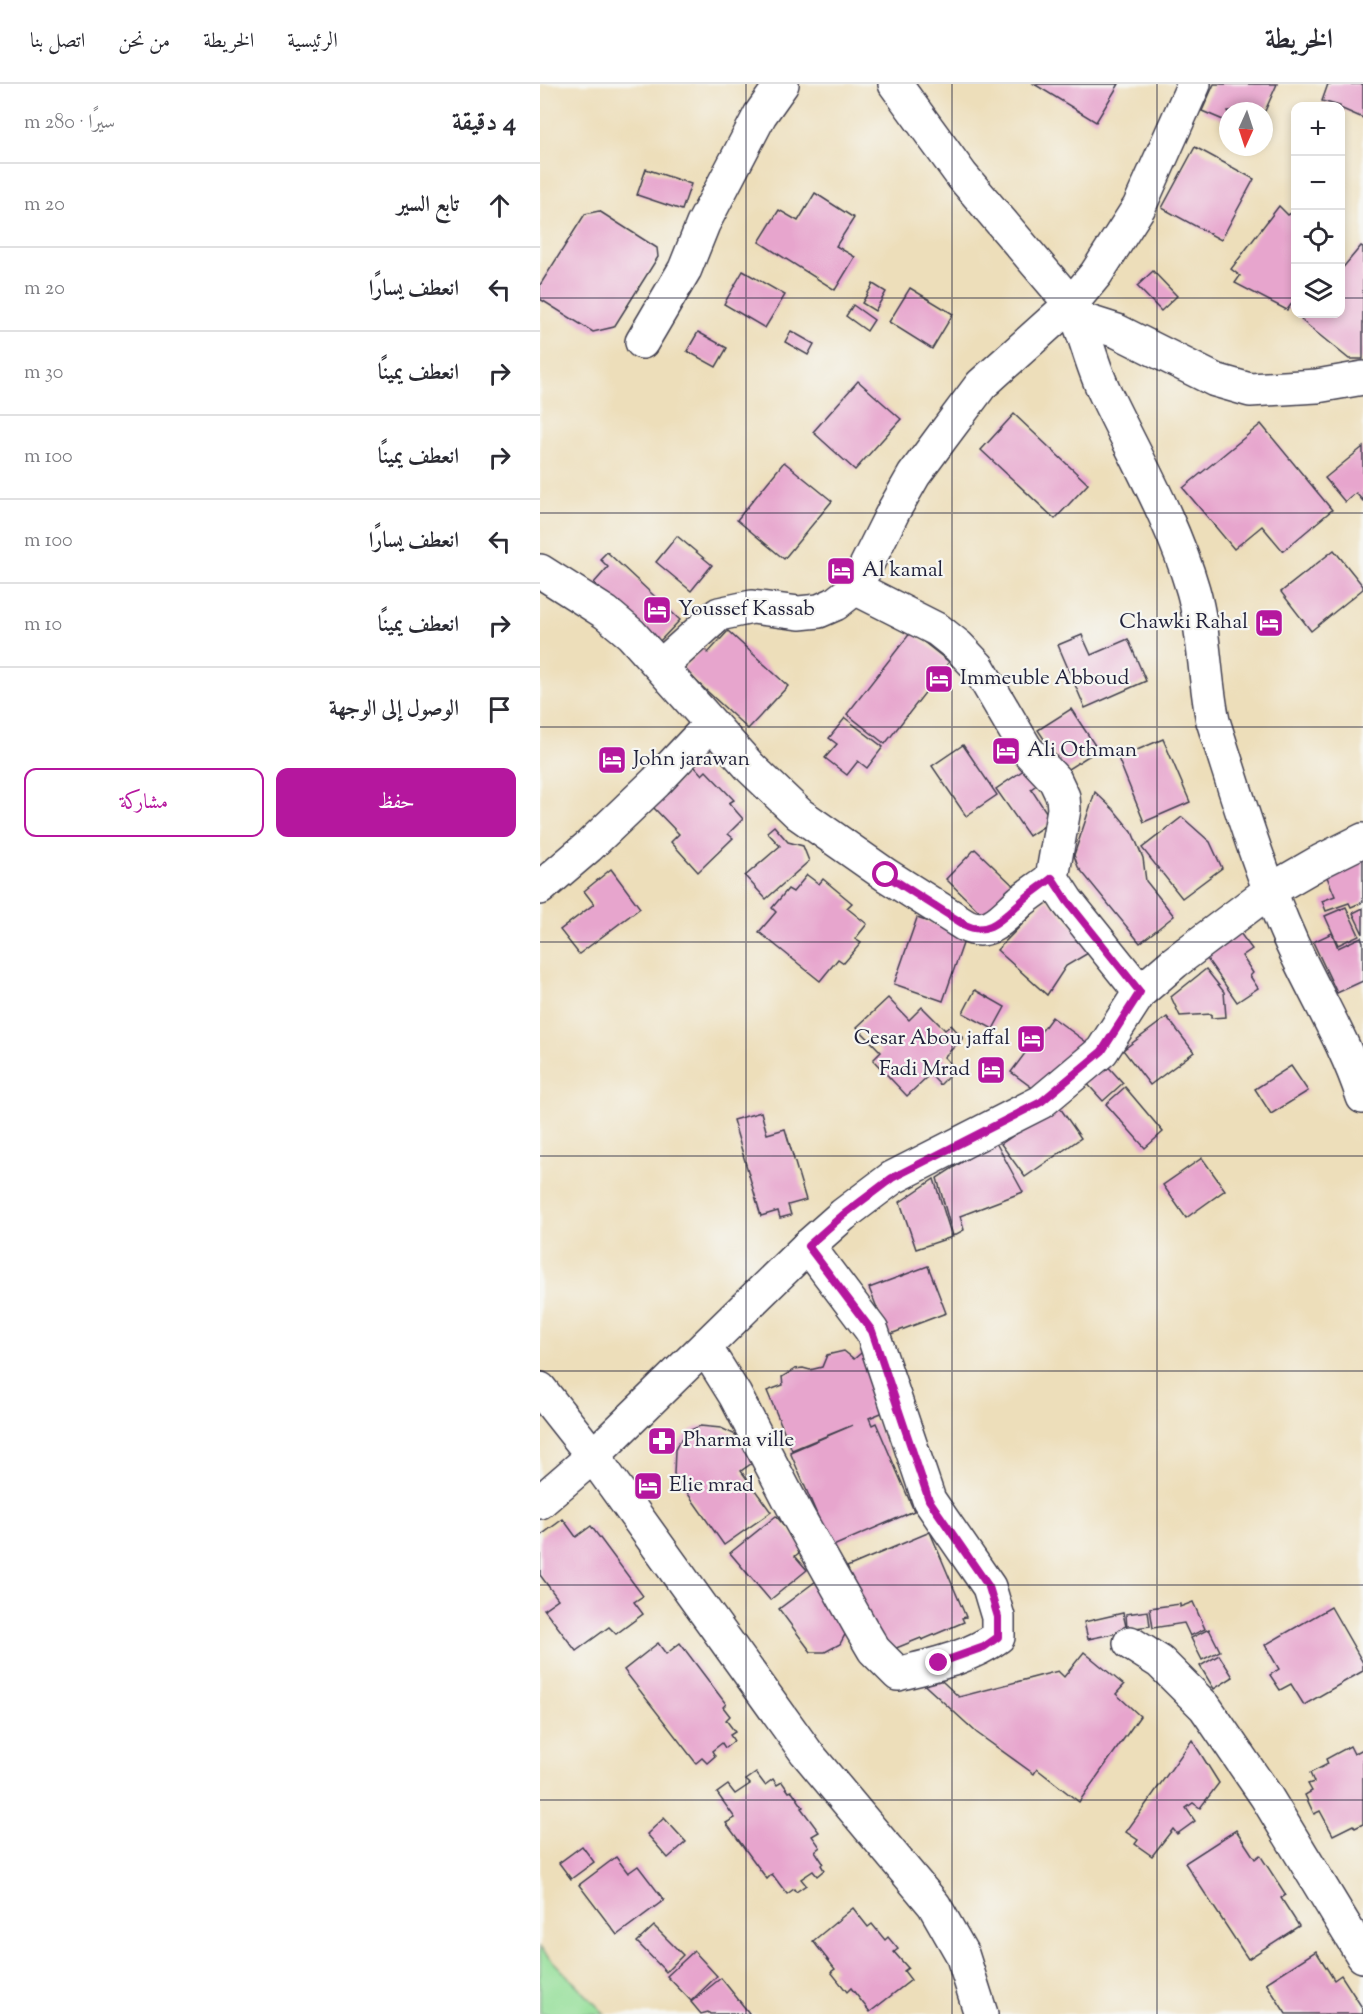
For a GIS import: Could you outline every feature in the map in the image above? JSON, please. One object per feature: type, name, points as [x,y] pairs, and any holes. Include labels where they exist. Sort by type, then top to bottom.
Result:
[{"type":"street","points":[[642,342],[685,270],[703,224],[760,115],[782,84]]},
{"type":"street","points":[[894,84],[962,176],[1075,311],[1084,341],[1104,390],[1182,556],[1193,592],[1213,721],[1269,891],[1342,1043],[1363,1097]]},
{"type":"street","points":[[660,666],[719,614],[752,607],[799,613],[819,611],[835,604],[855,588],[914,475],[981,386],[1075,311],[1139,207],[1194,84]]},
{"type":"street","points":[[1075,311],[1215,380],[1250,390],[1306,387],[1363,378]]},
{"type":"street","points":[[540,571],[606,612],[631,634],[751,768],[799,814],[886,875],[971,928],[979,929],[995,925],[1052,878],[1064,809],[1063,797],[1054,780],[1026,749],[978,667],[958,646],[938,630],[855,588]]},
{"type":"street","points":[[540,888],[619,818],[711,724]]},
{"type":"street","points":[[540,1502],[593,1456],[808,1246],[843,1215],[892,1178],[1041,1102],[1102,1051],[1140,992],[1175,962],[1269,891],[1363,840]]},
{"type":"street","points":[[1052,878],[1067,901],[1140,992]]},
{"type":"street","points":[[705,1347],[735,1395],[799,1518],[861,1628],[874,1650],[898,1674],[960,1657],[984,1647],[998,1637],[998,1617],[989,1587],[929,1500],[872,1331],[808,1246]]},
{"type":"street","points":[[540,1389],[593,1456],[806,1752],[934,1905],[962,1954],[981,2014]]},
{"type":"street","points":[[1130,1643],[1160,1662],[1205,1707],[1266,1796],[1363,1956]]},
{"type":"green space","points":[[540,1948],[605,2014],[540,2014]]},
{"type":"building","points":[[1034,84],[1119,84],[1096,122]]},
{"type":"building","points":[[1214,84],[1277,84],[1269,102],[1219,102],[1219,118],[1202,111]]},
{"type":"building","points":[[1328,84],[1363,84],[1363,118],[1345,110],[1345,102],[1322,101]]},
{"type":"building","points":[[1195,147],[1254,179],[1221,240],[1162,208]]},
{"type":"building","points":[[646,169],[691,184],[682,210],[637,195]]},
{"type":"building","points":[[815,193],[854,218],[836,246],[855,257],[835,290],[759,242],[779,210],[798,221]]},
{"type":"building","points":[[1279,206],[1288,215],[1291,213],[1291,305],[1287,310],[1235,283],[1240,276],[1231,269]]},
{"type":"building","points":[[599,211],[657,248],[658,257],[614,327],[593,332],[540,299],[540,285],[585,214]]},
{"type":"building","points":[[1361,246],[1363,247],[1363,359],[1349,359],[1301,320],[1303,318],[1345,318],[1345,265]]},
{"type":"building","points":[[743,271],[785,295],[765,328],[724,304]]},
{"type":"building","points":[[1153,271],[1177,296],[1161,311],[1137,286]]},
{"type":"building","points":[[873,284],[886,292],[875,311],[862,303]]},
{"type":"building","points":[[910,288],[953,314],[932,349],[889,322]]},
{"type":"building","points":[[853,305],[874,320],[867,331],[846,316]]},
{"type":"building","points":[[791,331],[814,344],[808,355],[785,342]]},
{"type":"building","points":[[698,332],[727,348],[716,367],[687,351]]},
{"type":"building","points":[[858,381],[901,419],[855,470],[813,432]]},
{"type":"building","points":[[1014,414],[1088,484],[1055,519],[981,450]]},
{"type":"building","points":[[1261,424],[1332,510],[1283,551],[1262,526],[1234,549],[1183,488]]},
{"type":"building","points":[[1363,447],[1363,501],[1356,493],[1345,502],[1325,478]]},
{"type":"building","points":[[784,462],[832,501],[784,559],[737,520]]},
{"type":"building","points":[[677,536],[712,565],[691,591],[656,562]]},
{"type":"building","points":[[1334,550],[1363,589],[1311,631],[1281,592]]},
{"type":"building","points":[[607,552],[680,620],[658,643],[594,583],[608,567],[600,559]]},
{"type":"building","points":[[728,631],[788,686],[748,729],[683,669],[703,648],[708,653]]},
{"type":"building","points":[[911,632],[949,662],[885,744],[847,714]]},
{"type":"building","points":[[1082,635],[1091,655],[1128,639],[1146,681],[1085,708],[1058,645]]},
{"type":"building","points":[[1071,709],[1098,750],[1065,771],[1038,730]]},
{"type":"building","points":[[845,718],[883,747],[867,768],[858,761],[847,775],[825,758],[837,744],[829,738]]},
{"type":"building","points":[[1163,739],[1190,802],[1144,822],[1118,758]]},
{"type":"building","points":[[963,745],[997,795],[966,816],[932,766]]},
{"type":"building","points":[[1031,765],[1042,781],[1031,789],[1052,821],[1029,836],[996,789]]},
{"type":"building","points":[[694,766],[702,775],[706,771],[734,800],[729,803],[743,819],[728,834],[733,838],[698,872],[671,842],[679,834],[652,806]]},
{"type":"building","points":[[1095,792],[1132,832],[1143,858],[1146,881],[1174,916],[1140,943],[1078,867],[1074,855]]},
{"type":"building","points":[[1182,817],[1210,842],[1222,868],[1182,898],[1142,848]]},
{"type":"building","points":[[774,826],[788,842],[803,846],[809,861],[766,899],[745,876],[780,846],[767,832]]},
{"type":"building","points":[[975,849],[1019,891],[989,921],[946,879]]},
{"type":"building","points":[[1363,855],[1363,902],[1351,907],[1349,903],[1326,911],[1322,901],[1335,896],[1324,870]]},
{"type":"building","points":[[611,869],[640,908],[579,954],[560,930],[594,904],[584,891]]},
{"type":"building","points":[[807,875],[819,884],[823,879],[852,903],[847,908],[867,924],[855,939],[861,943],[844,963],[838,959],[820,981],[759,932],[776,912],[772,908],[788,889],[793,892]]},
{"type":"building","points":[[1047,899],[1095,949],[1066,966],[1047,995],[997,950]]},
{"type":"building","points":[[1346,907],[1359,935],[1338,945],[1325,916]]},
{"type":"building","points":[[1363,908],[1363,934],[1353,913]]},
{"type":"building","points":[[917,918],[966,935],[943,1001],[894,984]]},
{"type":"building","points":[[1240,933],[1252,949],[1242,956],[1253,973],[1250,976],[1258,988],[1237,1002],[1205,956]]},
{"type":"building","points":[[1332,933],[1338,948],[1361,937],[1363,942],[1363,981],[1337,993],[1313,942]]},
{"type":"building","points":[[1206,969],[1224,992],[1226,1017],[1211,1018],[1211,1014],[1180,1016],[1171,997]]},
{"type":"building","points":[[975,990],[1005,1007],[993,1029],[963,1013]]},
{"type":"building","points":[[888,998],[909,1020],[922,1007],[945,1030],[951,1025],[963,1038],[944,1057],[956,1069],[940,1085],[930,1074],[907,1096],[873,1060],[881,1052],[857,1027]]},
{"type":"building","points":[[1052,1017],[1093,1047],[1038,1092],[1011,1072]]},
{"type":"building","points":[[1167,1017],[1194,1052],[1150,1085],[1123,1050]]},
{"type":"building","points":[[1104,1062],[1123,1083],[1103,1101],[1084,1080]]},
{"type":"building","points":[[1291,1066],[1308,1091],[1271,1114],[1255,1089]]},
{"type":"building","points":[[1125,1087],[1163,1132],[1145,1148],[1106,1104]]},
{"type":"building","points":[[1058,1105],[1081,1138],[1025,1177],[1001,1144]]},
{"type":"building","points":[[761,1112],[767,1134],[785,1129],[806,1200],[788,1205],[791,1215],[780,1218],[778,1211],[761,1216],[733,1120]]},
{"type":"building","points":[[995,1141],[1023,1192],[960,1216],[964,1230],[953,1236],[937,1178]]},
{"type":"building","points":[[1202,1158],[1225,1190],[1186,1218],[1163,1185]]},
{"type":"building","points":[[934,1179],[952,1237],[916,1249],[900,1202]]},
{"type":"building","points":[[928,1266],[946,1313],[888,1335],[869,1288]]},
{"type":"building","points":[[866,1349],[891,1409],[869,1418],[872,1425],[876,1423],[914,1511],[831,1547],[790,1452],[853,1425],[792,1450],[767,1391],[783,1385],[782,1377],[795,1369],[810,1370],[822,1367],[827,1355],[844,1351],[854,1359]]},
{"type":"building","points":[[700,1426],[721,1428],[738,1436],[755,1461],[741,1471],[771,1512],[724,1545],[674,1474],[675,1450],[679,1442],[691,1430]]},
{"type":"building","points":[[776,1516],[804,1549],[795,1556],[807,1570],[770,1600],[730,1553]]},
{"type":"building","points":[[563,1519],[576,1537],[591,1526],[643,1596],[634,1602],[643,1614],[616,1634],[609,1627],[576,1651],[544,1609],[558,1599],[540,1575],[540,1536]]},
{"type":"building","points":[[930,1532],[966,1617],[962,1618],[964,1622],[884,1653],[847,1567]]},
{"type":"building","points":[[820,1578],[849,1627],[840,1644],[825,1652],[811,1652],[779,1609]]},
{"type":"building","points":[[1193,1602],[1205,1629],[1190,1636],[1184,1623],[1153,1628],[1150,1608],[1180,1604],[1180,1607]]},
{"type":"building","points":[[1331,1607],[1363,1663],[1363,1671],[1304,1705],[1291,1684],[1280,1690],[1270,1675],[1279,1669],[1265,1645]]},
{"type":"building","points":[[1148,1611],[1150,1626],[1127,1629],[1126,1614]]},
{"type":"building","points":[[1123,1613],[1127,1631],[1088,1639],[1084,1622]]},
{"type":"building","points":[[1209,1629],[1220,1651],[1202,1660],[1191,1638]]},
{"type":"building","points":[[658,1643],[666,1654],[680,1643],[726,1704],[723,1707],[730,1716],[726,1720],[735,1732],[730,1735],[734,1741],[725,1748],[722,1743],[712,1751],[715,1756],[707,1763],[702,1758],[696,1763],[624,1670]]},
{"type":"building","points":[[1084,1652],[1124,1685],[1116,1694],[1140,1716],[1079,1802],[1037,1769],[1034,1774],[977,1733],[917,1678],[929,1669],[959,1697],[1058,1671],[1064,1677]]},
{"type":"building","points":[[1219,1655],[1233,1677],[1214,1689],[1200,1666]]},
{"type":"building","points":[[1192,1740],[1219,1783],[1200,1808],[1193,1803],[1186,1808],[1195,1821],[1177,1834],[1173,1829],[1152,1856],[1135,1844],[1138,1840],[1126,1832]]},
{"type":"building","points":[[1350,1746],[1354,1754],[1363,1749],[1363,1824],[1355,1828],[1353,1825],[1333,1835],[1320,1811],[1314,1814],[1305,1795],[1312,1791],[1308,1784],[1314,1782],[1310,1773],[1328,1764],[1326,1759]]},
{"type":"building","points":[[756,1773],[765,1785],[773,1779],[777,1785],[782,1782],[789,1792],[792,1791],[803,1807],[801,1808],[819,1832],[812,1836],[820,1847],[815,1851],[823,1863],[821,1865],[824,1870],[817,1876],[813,1871],[801,1879],[806,1885],[796,1892],[794,1889],[787,1894],[772,1874],[767,1879],[726,1823],[735,1818],[717,1793],[728,1785],[735,1794],[750,1784],[746,1780]]},
{"type":"building","points":[[664,1818],[686,1842],[668,1858],[647,1834]]},
{"type":"building","points":[[1236,1830],[1255,1859],[1260,1855],[1286,1895],[1281,1898],[1299,1926],[1248,1959],[1185,1863]]},
{"type":"building","points":[[582,1846],[594,1862],[571,1879],[559,1863]]},
{"type":"building","points":[[616,1857],[628,1873],[638,1866],[664,1900],[617,1935],[579,1885]]},
{"type":"building","points":[[853,1908],[868,1927],[872,1924],[885,1940],[888,1937],[898,1949],[894,1952],[908,1968],[904,1971],[911,1980],[870,2012],[851,1988],[847,1992],[831,1972],[835,1969],[813,1941]]},
{"type":"building","points":[[654,1926],[683,1955],[666,1972],[637,1942]]},
{"type":"building","points":[[694,1951],[717,1976],[691,2001],[667,1976]]},
{"type":"building","points":[[1316,1951],[1334,1980],[1341,1975],[1363,2009],[1363,2014],[1286,2014],[1266,1983]]},
{"type":"building","points":[[721,1978],[748,2014],[710,2014],[708,2012],[701,2014],[691,2002]]},
{"type":"place","name":"Al kamal","points":[[841,571]]},
{"type":"place","name":"Youssef Kassab","points":[[657,610]]},
{"type":"place","name":"Chawki Rahal","points":[[1269,623]]},
{"type":"place","name":"Immeuble Abboud","points":[[939,679]]},
{"type":"place","name":"Ali Othman","points":[[1006,751]]},
{"type":"place","name":"John jarawan","points":[[612,760]]},
{"type":"place","name":"Cesar Abou jaffal","points":[[1031,1039]]},
{"type":"place","name":"Fadi Mrad","points":[[991,1070]]},
{"type":"place","name":"Pharma ville","points":[[662,1441]]},
{"type":"place","name":"Elie mrad","points":[[648,1486]]},
{"type":"route","points":[[886,875],[965,925],[979,929],[995,925],[1052,878],[1067,901],[1140,992],[1102,1051],[1041,1102],[892,1178],[843,1215],[808,1246],[872,1331],[929,1500],[989,1587],[998,1617],[998,1637],[984,1647],[939,1663]]}]
